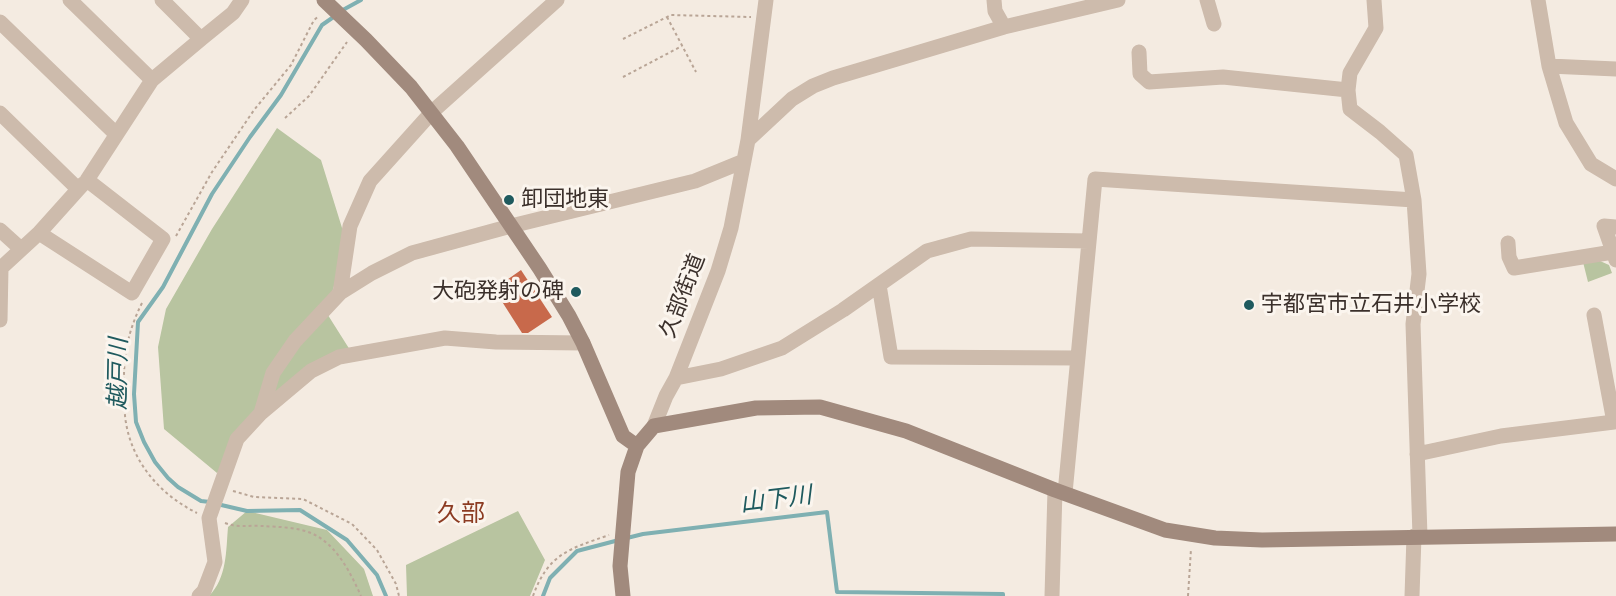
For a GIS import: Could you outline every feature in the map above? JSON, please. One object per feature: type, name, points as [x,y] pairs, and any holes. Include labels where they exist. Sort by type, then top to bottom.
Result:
[{"type":"street","points":[[70,0],[152,80]]},
{"type":"street","points":[[162,0],[201,39]]},
{"type":"street","points":[[0,320],[1,268],[39,233],[82,185],[152,80],[233,13],[242,0]]},
{"type":"street","points":[[340,293],[350,226],[370,182],[432,112],[557,0]]},
{"type":"street","name":"久部街道","points":[[623,596],[620,566],[628,472],[637,446],[654,426],[676,378],[718,271],[737,203],[748,140],[766,0]]},
{"type":"street","points":[[994,0],[995,11],[1004,27]]},
{"type":"street","points":[[748,140],[792,99],[813,86],[833,78],[1004,27],[1118,0]]},
{"type":"street","points":[[1207,0],[1214,24]]},
{"type":"street","points":[[1374,0],[1376,28],[1350,73],[1348,90],[1350,109],[1406,155],[1414,200],[1419,274],[1413,324],[1417,536],[1412,596]]},
{"type":"street","points":[[1539,0],[1549,66],[1566,123],[1591,164],[1616,179]]},
{"type":"street","points":[[327,3],[411,87],[432,112],[551,287],[583,343],[623,436],[637,446]]},
{"type":"street","points":[[0,22],[116,134]]},
{"type":"street","points":[[1139,52],[1140,74],[1149,82],[1223,77],[1348,90]]},
{"type":"street","points":[[1599,69],[1616,55]]},
{"type":"street","points":[[1549,66],[1616,69]]},
{"type":"street","points":[[0,113],[82,185],[164,239],[132,293],[39,233]]},
{"type":"street","points":[[261,412],[273,373],[295,341],[340,293],[372,273],[412,253],[695,181],[744,161]]},
{"type":"street","points":[[1052,596],[1060,492],[1078,358],[1095,179],[1414,200]]},
{"type":"street","points":[[1508,243],[1509,257],[1514,268],[1615,256],[1604,226],[1616,227]]},
{"type":"street","points":[[0,230],[21,249]]},
{"type":"street","points":[[676,378],[722,369],[782,348],[843,310],[927,251],[971,239],[1089,241]]},
{"type":"street","points":[[879,285],[891,357],[1078,358]]},
{"type":"street","points":[[1417,454],[1501,436],[1614,422],[1594,315]]},
{"type":"street","points":[[199,596],[204,591],[215,562],[209,518],[237,439],[261,412],[311,372],[339,357],[445,338],[496,342],[583,343]]},
{"type":"street","points":[[654,426],[756,408],[820,407],[906,431],[1060,492],[1165,530],[1215,538],[1262,540],[1616,534]]},
{"type":"path","points":[[173,241],[212,172],[254,110],[291,65],[314,20],[327,3]]},
{"type":"path","points":[[623,39],[671,15],[763,17]]},
{"type":"path","points":[[667,17],[696,72]]},
{"type":"path","points":[[285,118],[309,96],[355,29]]},
{"type":"path","points":[[623,77],[682,46]]},
{"type":"path","points":[[142,304],[131,325],[123,364],[126,423],[136,456],[150,478],[180,504],[209,518],[233,526],[258,525],[290,528],[317,536],[337,554],[351,574],[361,596]]},
{"type":"path","points":[[220,487],[254,497],[303,499],[352,524],[377,550],[396,584],[399,596]]},
{"type":"path","points":[[532,596],[544,570],[560,555],[623,530]]},
{"type":"path","points":[[1188,596],[1191,534]]},
{"type":"green space","points":[[277,128],[321,160],[347,244],[326,312],[350,350],[305,370],[217,473],[164,429],[158,347],[166,309],[212,229]]},
{"type":"green space","points":[[1600,261],[1609,265],[1612,273],[1588,282],[1583,262]]},
{"type":"green space","points":[[247,511],[327,530],[364,569],[373,596],[209,596],[222,573],[228,527]]},
{"type":"green space","points":[[518,511],[545,560],[530,596],[407,596],[406,565]]},
{"type":"building","points":[[521,270],[552,317],[528,333],[522,333],[494,289]]},
{"type":"waterway","name":"越戸川","points":[[341,11],[361,0]]},
{"type":"waterway","name":"越戸川","points":[[210,502],[201,501],[168,478],[155,462],[144,442],[136,422],[134,394],[138,322],[163,287],[212,194],[281,95],[322,25],[335,16]]},
{"type":"waterway","name":"越戸川","points":[[217,504],[247,511],[300,510],[347,540],[377,575],[386,596]]},
{"type":"waterway","name":"山下川","points":[[627,538],[643,534],[827,512],[837,592],[1003,594],[1003,596]]},
{"type":"waterway","name":"山下川","points":[[543,596],[550,578],[577,551],[619,540]]},
{"type":"place","name":"卸団地東","points":[[509,200]]},
{"type":"place","name":"大砲発射の碑","points":[[576,292]]},
{"type":"place","name":"宇都宮市立石井小学校","points":[[1249,305]]},
{"type":"district","name":"久部","points":[[461,514]]}]
